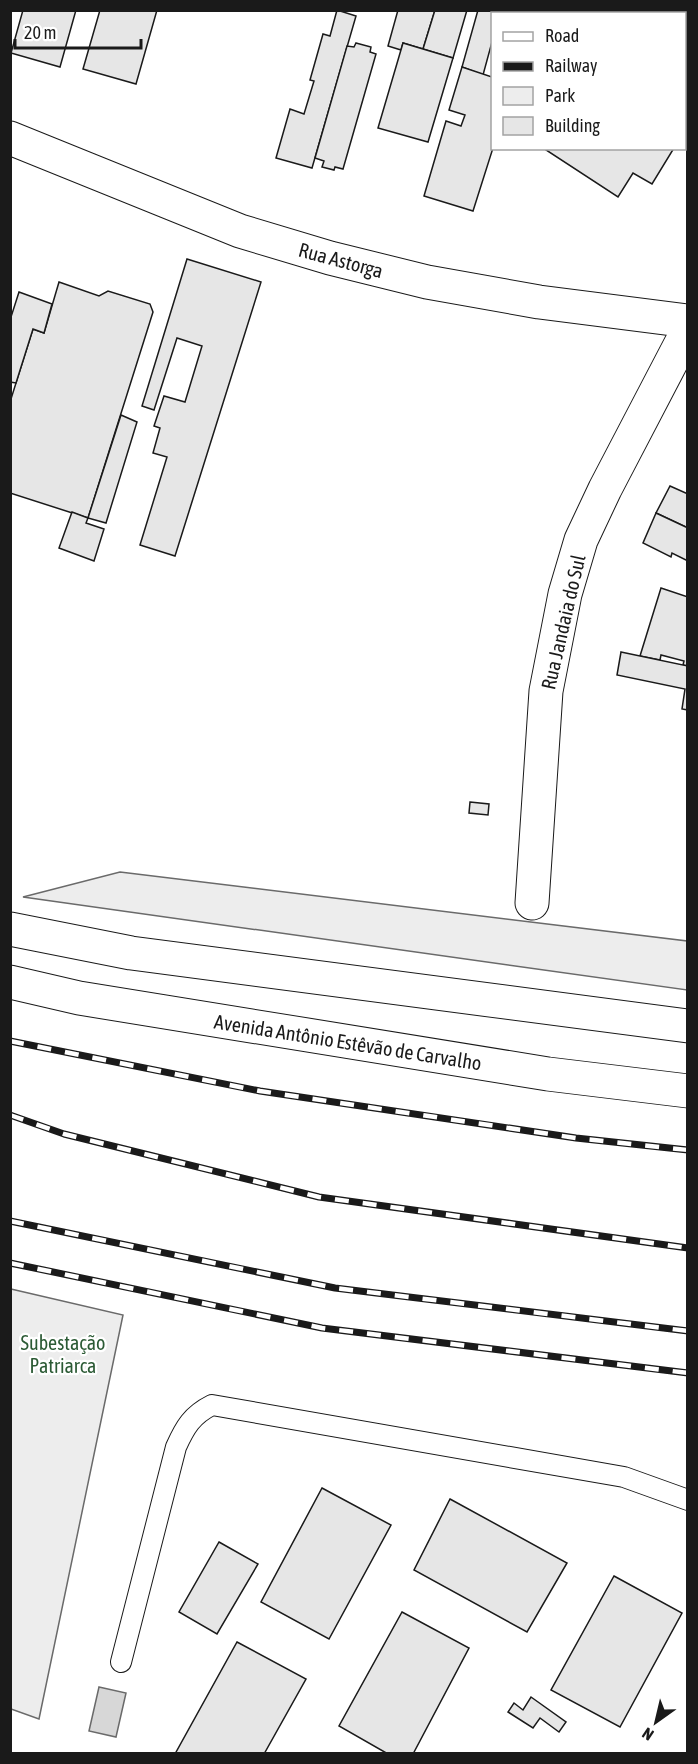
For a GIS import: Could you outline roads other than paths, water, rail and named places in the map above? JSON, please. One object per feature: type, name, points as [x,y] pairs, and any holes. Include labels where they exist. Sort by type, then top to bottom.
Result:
[{"type":"main road","name":"Rua Astorga","points":[[10,138],[240,231],[330,258],[427,282],[516,298],[687,321]]},
{"type":"main road","name":"Rua Jandaia do Sul","points":[[532,903],[546,692],[565,594],[581,540],[687,330]]},
{"type":"main road","points":[[10,929],[131,953],[687,1026]]},
{"type":"main road","name":"Avenida Antônio Estêvão de Carvalho","points":[[10,982],[103,1002],[548,1074],[687,1091]]},
{"type":"lane","points":[[121,1662],[176,1447],[186,1425],[198,1413],[212,1405],[624,1477],[687,1500]]},
{"type":"railway","points":[[10,1041],[260,1091],[576,1138],[688,1150]]},
{"type":"railway","points":[[10,1115],[64,1134],[319,1197],[688,1248]]},
{"type":"railway","points":[[10,1221],[335,1288],[688,1331]]},
{"type":"railway","points":[[10,1263],[322,1328],[688,1373]]},
{"type":"park label","name":"Subestação Patriarca","points":[[63,1354]]}]
